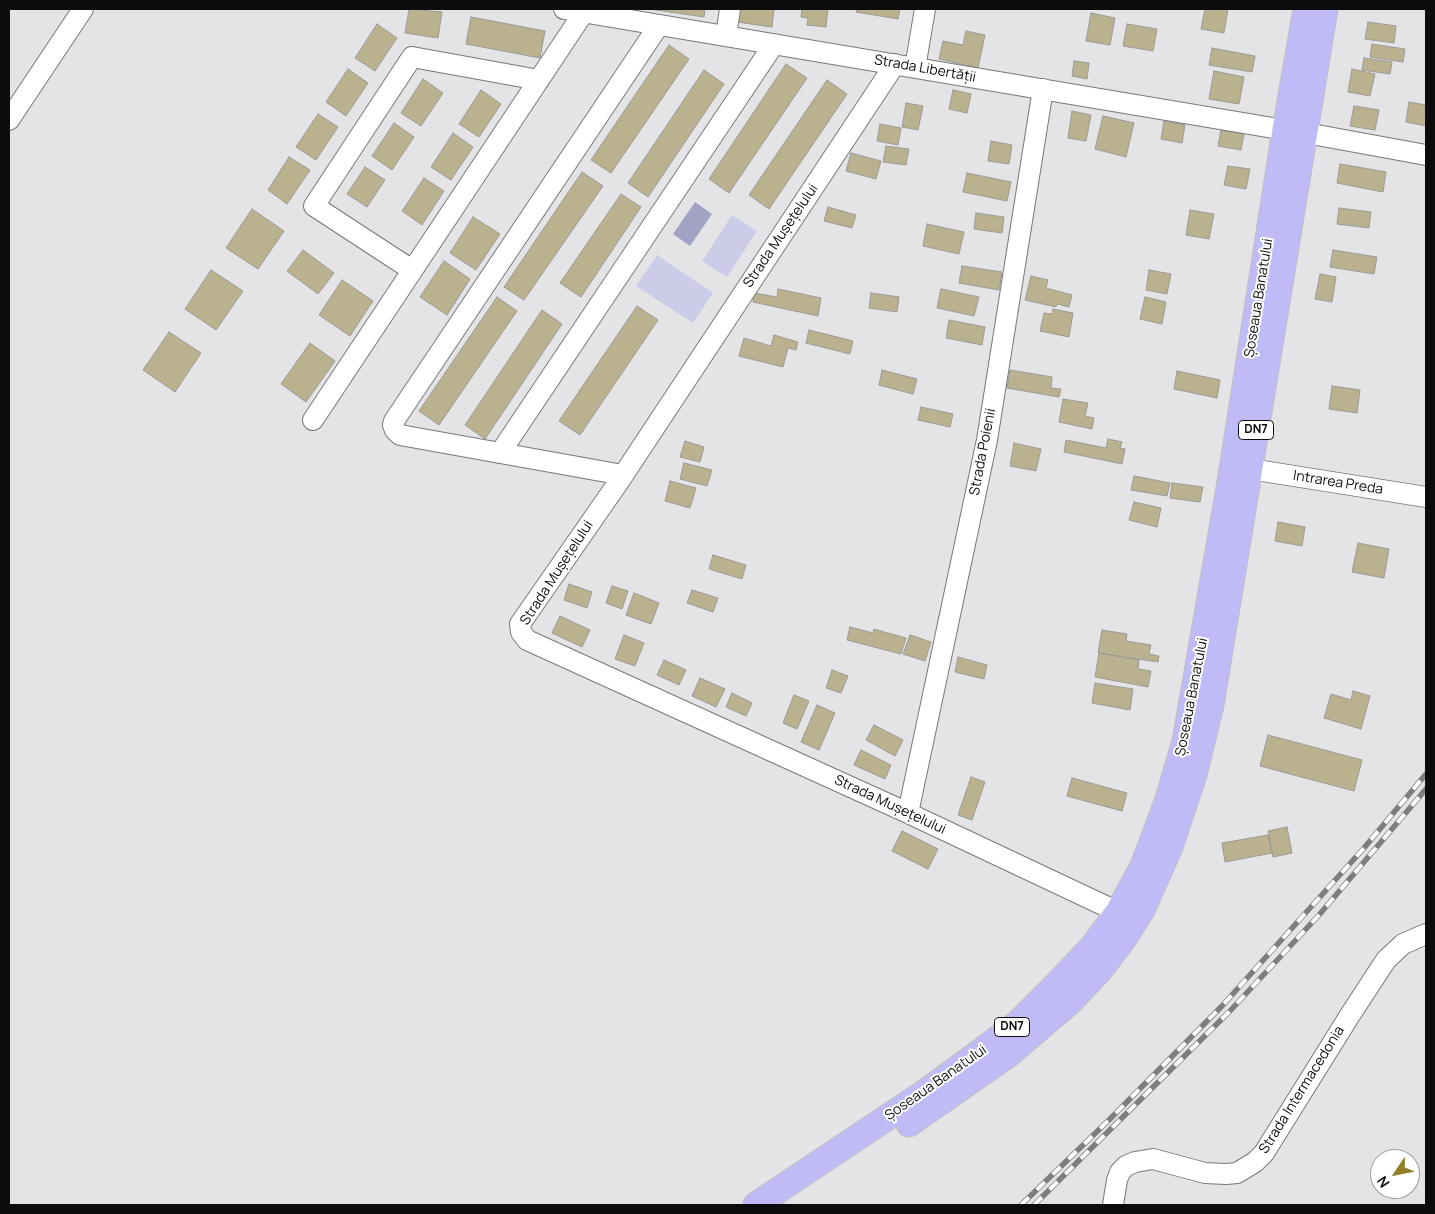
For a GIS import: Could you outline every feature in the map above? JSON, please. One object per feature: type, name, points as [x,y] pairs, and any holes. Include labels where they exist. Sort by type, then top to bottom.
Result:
[{"type":"main road","name":"Șoseaua Banatului","points":[[786,1205],[930,1110],[1008,1055],[1070,1002],[1101,969],[1142,910],[1170,847],[1194,775],[1211,705],[1250,469],[1295,131],[1306,9]]},
{"type":"main road","name":"Șoseaua Banatului","points":[[756,1205],[921,1095],[1011,1028],[1036,1006],[1082,959],[1118,912],[1143,866],[1177,772],[1185,741],[1230,482],[1295,131],[1325,9]]},
{"type":"street","points":[[9,120],[83,9]]},
{"type":"street","name":"Strada Libertății","points":[[564,9],[1295,131],[1426,155]]},
{"type":"street","points":[[726,36],[730,9]]},
{"type":"street","points":[[915,68],[925,9]]},
{"type":"street","points":[[313,420],[584,12]]},
{"type":"street","points":[[623,475],[400,435],[395,430],[394,420],[659,25]]},
{"type":"street","points":[[500,453],[774,44]]},
{"type":"street","points":[[412,270],[314,206],[412,57],[539,80]]},
{"type":"street","name":"Strada Mușețelului","points":[[895,64],[623,475],[520,624],[523,636],[527,640],[908,813],[1118,912]]},
{"type":"street","name":"Strada Poienii","points":[[908,813],[986,440],[1043,89]]},
{"type":"street","name":"Intrarea Preda","points":[[1250,469],[1426,497]]},
{"type":"street","name":"Strada Intermacedonia","points":[[1113,1205],[1120,1172],[1126,1166],[1135,1162],[1153,1159],[1215,1174],[1237,1173],[1255,1162],[1264,1153],[1386,960],[1403,944],[1426,934]]},
{"type":"shaded area","points":[[695,202],[712,214],[690,246],[673,234]]},
{"type":"shaded area","points":[[732,215],[757,231],[727,277],[702,261]]},
{"type":"shaded area","points":[[657,255],[713,293],[693,323],[636,286]]},
{"type":"building","points":[[409,9],[442,12],[438,38],[405,33]]},
{"type":"building","points":[[649,9],[705,9],[704,17]]},
{"type":"building","points":[[738,9],[774,9],[772,27],[737,22]]},
{"type":"building","points":[[802,9],[828,9],[826,27],[807,25],[808,18],[801,17]]},
{"type":"building","points":[[857,9],[900,9],[898,19],[856,12]]},
{"type":"building","points":[[1205,9],[1228,9],[1224,33],[1201,29]]},
{"type":"building","points":[[1091,13],[1115,18],[1110,45],[1086,41]]},
{"type":"building","points":[[471,17],[545,31],[540,58],[466,44]]},
{"type":"building","points":[[1368,22],[1396,26],[1394,43],[1365,39]]},
{"type":"building","points":[[377,24],[397,38],[375,71],[355,58]]},
{"type":"building","points":[[1127,24],[1157,29],[1153,51],[1123,46]]},
{"type":"building","points":[[966,31],[985,35],[978,68],[939,59],[943,41],[963,45]]},
{"type":"building","points":[[1372,44],[1405,49],[1403,62],[1370,57]]},
{"type":"building","points":[[669,45],[689,59],[611,173],[591,160]]},
{"type":"building","points":[[1212,48],[1255,56],[1252,72],[1209,65]]},
{"type":"building","points":[[1364,58],[1392,62],[1390,74],[1362,70]]},
{"type":"building","points":[[1074,61],[1089,63],[1087,79],[1072,76]]},
{"type":"building","points":[[786,64],[807,78],[729,193],[709,179]]},
{"type":"building","points":[[348,69],[368,83],[346,116],[326,102]]},
{"type":"building","points":[[1352,69],[1375,74],[1370,96],[1348,92]]},
{"type":"building","points":[[704,70],[724,84],[648,197],[628,183]]},
{"type":"building","points":[[1214,71],[1244,77],[1239,104],[1209,99]]},
{"type":"building","points":[[423,79],[443,93],[421,126],[401,113]]},
{"type":"building","points":[[827,80],[847,94],[769,209],[749,195]]},
{"type":"building","points":[[481,90],[501,104],[479,137],[459,124]]},
{"type":"building","points":[[953,90],[971,94],[967,113],[949,109]]},
{"type":"building","points":[[1409,102],[1426,105],[1426,126],[1406,122]]},
{"type":"building","points":[[906,103],[923,106],[918,130],[902,127]]},
{"type":"building","points":[[1354,106],[1379,110],[1375,130],[1350,126]]},
{"type":"building","points":[[1072,111],[1091,115],[1086,141],[1068,138]]},
{"type":"building","points":[[318,114],[338,127],[316,160],[296,147]]},
{"type":"building","points":[[1103,116],[1134,123],[1126,157],[1095,149]]},
{"type":"building","points":[[1164,121],[1185,125],[1182,143],[1161,139]]},
{"type":"building","points":[[394,123],[414,137],[392,170],[372,156]]},
{"type":"building","points":[[880,124],[901,128],[898,145],[877,141]]},
{"type":"building","points":[[1221,130],[1244,134],[1241,150],[1218,146]]},
{"type":"building","points":[[453,133],[473,147],[451,180],[431,167]]},
{"type":"building","points":[[991,141],[1012,145],[1009,164],[988,161]]},
{"type":"building","points":[[886,146],[909,149],[906,165],[883,162]]},
{"type":"building","points":[[851,153],[881,161],[876,179],[846,171]]},
{"type":"building","points":[[289,157],[310,170],[287,204],[268,190]]},
{"type":"building","points":[[1340,164],[1386,172],[1383,192],[1337,183]]},
{"type":"building","points":[[1228,166],[1250,169],[1246,189],[1224,185]]},
{"type":"building","points":[[365,167],[385,180],[367,207],[347,194]]},
{"type":"building","points":[[582,172],[603,186],[524,300],[504,287]]},
{"type":"building","points":[[967,173],[1011,182],[1007,201],[963,192]]},
{"type":"building","points":[[424,178],[444,191],[422,225],[402,211]]},
{"type":"building","points":[[621,194],[641,207],[581,297],[560,283]]},
{"type":"building","points":[[828,207],[856,215],[852,228],[824,221]]},
{"type":"building","points":[[1339,208],[1371,212],[1369,228],[1337,224]]},
{"type":"building","points":[[252,209],[284,231],[258,269],[226,248]]},
{"type":"building","points":[[1190,210],[1214,214],[1209,239],[1186,235]]},
{"type":"building","points":[[976,213],[1004,217],[1002,233],[974,229]]},
{"type":"building","points":[[473,217],[500,234],[476,270],[450,253]]},
{"type":"building","points":[[927,224],[964,232],[959,254],[923,246]]},
{"type":"building","points":[[303,250],[334,273],[318,294],[287,271]]},
{"type":"building","points":[[1333,250],[1377,257],[1374,274],[1330,267]]},
{"type":"building","points":[[444,261],[470,279],[447,315],[420,297]]},
{"type":"building","points":[[962,266],[1002,272],[999,290],[959,283]]},
{"type":"building","points":[[211,270],[243,291],[216,330],[185,309]]},
{"type":"building","points":[[1149,270],[1171,274],[1167,294],[1146,290]]},
{"type":"building","points":[[1320,274],[1336,277],[1332,302],[1315,299]]},
{"type":"building","points":[[1031,276],[1048,280],[1046,288],[1072,295],[1069,307],[1057,304],[1056,307],[1025,300]]},
{"type":"building","points":[[342,280],[373,301],[350,336],[319,315]]},
{"type":"building","points":[[778,289],[821,298],[818,316],[753,302],[754,293],[777,297]]},
{"type":"building","points":[[941,289],[979,297],[974,316],[937,308]]},
{"type":"building","points":[[871,293],[899,297],[897,312],[869,308]]},
{"type":"building","points":[[497,297],[517,311],[439,425],[419,411]]},
{"type":"building","points":[[1145,297],[1166,302],[1162,324],[1140,319]]},
{"type":"building","points":[[637,306],[658,320],[580,435],[559,421]]},
{"type":"building","points":[[1053,309],[1073,313],[1069,337],[1040,331],[1044,313],[1052,314]]},
{"type":"building","points":[[542,310],[562,324],[485,439],[465,425]]},
{"type":"building","points":[[949,320],[985,327],[982,345],[946,338]]},
{"type":"building","points":[[809,330],[853,341],[850,354],[806,343]]},
{"type":"building","points":[[169,332],[201,353],[175,392],[143,370]]},
{"type":"building","points":[[774,335],[798,342],[796,350],[788,348],[783,367],[739,356],[744,338],[771,346]]},
{"type":"building","points":[[310,343],[335,361],[306,402],[281,384]]},
{"type":"building","points":[[882,370],[917,379],[913,394],[879,385]]},
{"type":"building","points":[[1010,370],[1052,377],[1051,388],[1061,389],[1059,397],[1007,388]]},
{"type":"building","points":[[1177,371],[1220,380],[1217,398],[1174,389]]},
{"type":"building","points":[[1332,386],[1360,390],[1357,413],[1329,409]]},
{"type":"building","points":[[1063,399],[1088,403],[1085,416],[1094,418],[1092,429],[1059,422]]},
{"type":"building","points":[[921,407],[953,414],[950,427],[918,420]]},
{"type":"building","points":[[1108,439],[1122,442],[1120,448],[1125,449],[1122,464],[1064,452],[1066,440],[1106,448]]},
{"type":"building","points":[[685,441],[704,447],[700,462],[680,457]]},
{"type":"building","points":[[1014,443],[1041,449],[1036,471],[1010,466]]},
{"type":"building","points":[[684,463],[712,470],[707,486],[680,479]]},
{"type":"building","points":[[1134,476],[1170,483],[1167,496],[1131,490]]},
{"type":"building","points":[[670,481],[696,488],[690,508],[665,501]]},
{"type":"building","points":[[1172,483],[1203,487],[1200,502],[1170,498]]},
{"type":"building","points":[[1134,502],[1161,508],[1157,527],[1129,520]]},
{"type":"building","points":[[1278,522],[1305,527],[1302,546],[1275,541]]},
{"type":"building","points":[[1358,543],[1389,549],[1384,578],[1352,572]]},
{"type":"building","points":[[713,555],[746,565],[742,579],[709,569]]},
{"type":"building","points":[[569,584],[592,592],[587,608],[564,600]]},
{"type":"building","points":[[612,586],[628,591],[622,609],[606,603]]},
{"type":"building","points":[[692,590],[718,598],[713,612],[687,603]]},
{"type":"building","points":[[634,593],[659,603],[651,624],[626,615]]},
{"type":"building","points":[[560,616],[590,630],[582,647],[552,633]]},
{"type":"building","points":[[850,627],[873,633],[874,629],[906,638],[901,654],[847,640]]},
{"type":"building","points":[[1102,630],[1127,634],[1126,641],[1151,645],[1149,654],[1159,656],[1158,662],[1098,653]]},
{"type":"building","points":[[624,635],[644,643],[635,666],[615,659]]},
{"type":"building","points":[[910,635],[931,642],[925,661],[903,654]]},
{"type":"building","points":[[1099,653],[1139,660],[1138,669],[1151,671],[1148,687],[1095,677]]},
{"type":"building","points":[[958,657],[987,665],[984,679],[955,672]]},
{"type":"building","points":[[664,660],[686,670],[679,685],[657,675]]},
{"type":"building","points":[[832,670],[848,676],[841,693],[826,688]]},
{"type":"building","points":[[700,678],[725,689],[716,707],[692,696]]},
{"type":"building","points":[[1095,683],[1133,689],[1130,710],[1092,703]]},
{"type":"building","points":[[1353,691],[1370,696],[1361,729],[1324,718],[1331,694],[1351,700]]},
{"type":"building","points":[[732,693],[752,703],[746,716],[726,707]]},
{"type":"building","points":[[794,695],[809,701],[797,729],[783,723]]},
{"type":"building","points":[[817,705],[835,713],[819,750],[801,742]]},
{"type":"building","points":[[874,725],[903,740],[895,756],[866,740]]},
{"type":"building","points":[[1268,735],[1362,760],[1354,791],[1260,766]]},
{"type":"building","points":[[861,750],[891,765],[885,779],[854,765]]},
{"type":"building","points":[[971,777],[985,782],[972,820],[958,815]]},
{"type":"building","points":[[1072,778],[1127,793],[1122,811],[1067,796]]},
{"type":"building","points":[[1287,827],[1292,853],[1273,857],[1268,831]]},
{"type":"building","points":[[902,831],[938,849],[928,869],[892,851]]},
{"type":"building","points":[[1268,835],[1272,853],[1225,862],[1222,843]]},
{"type":"railway","points":[[1021,1205],[1110,1119],[1222,1006],[1364,848],[1426,774]]},
{"type":"railway","points":[[1034,1205],[1229,1012],[1319,915],[1426,789]]}]
